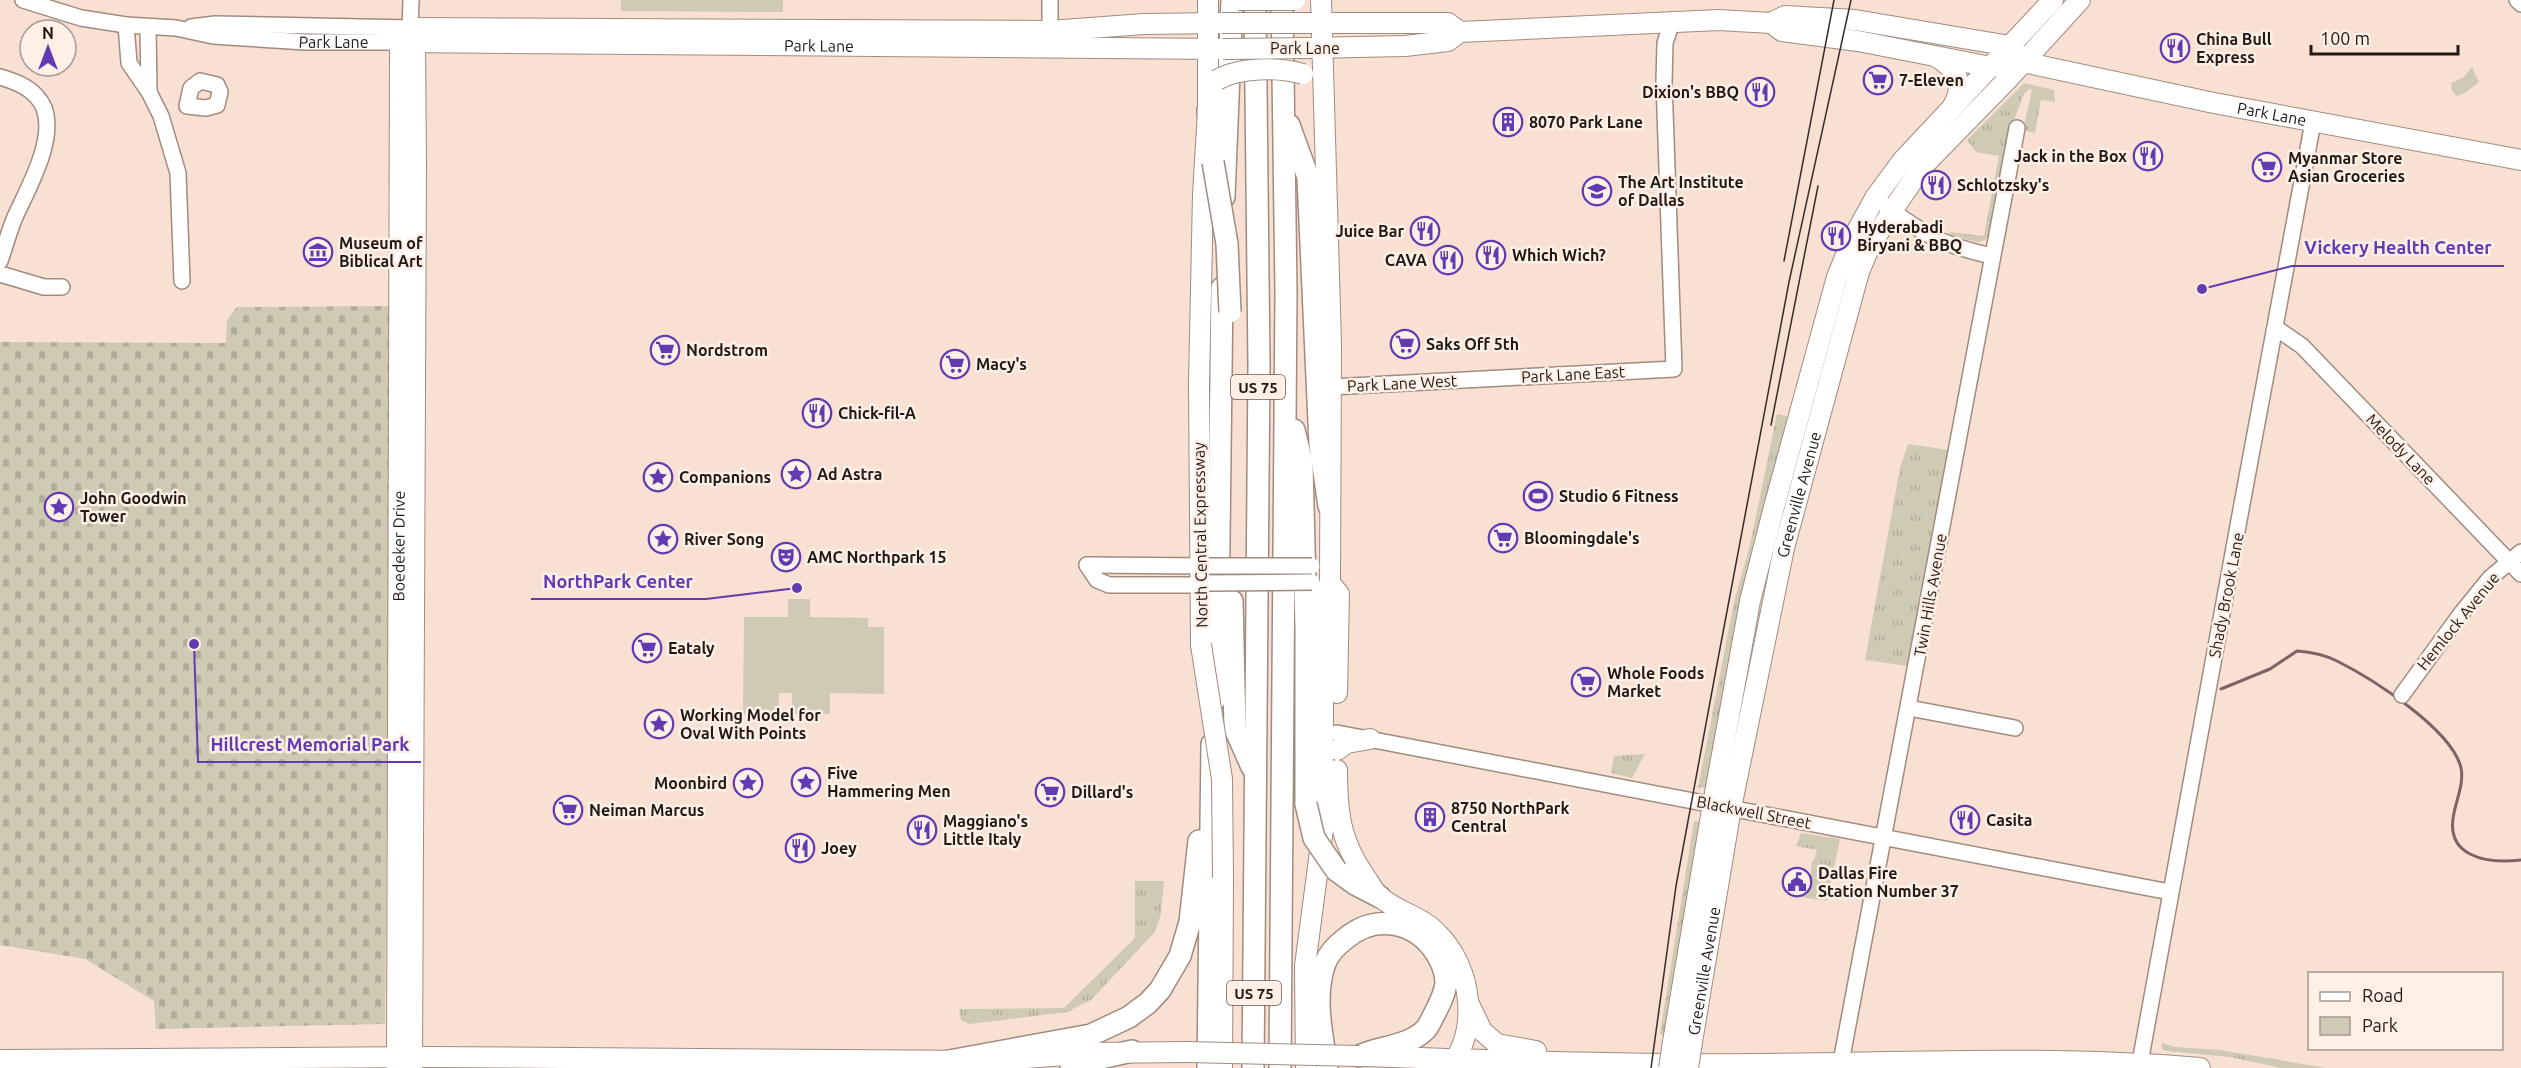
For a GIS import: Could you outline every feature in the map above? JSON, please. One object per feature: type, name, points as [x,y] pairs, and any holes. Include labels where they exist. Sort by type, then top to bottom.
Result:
[{"type":"highway","points":[[1208,1068],[1211,758],[1218,623],[1221,310],[1232,0]]},
{"type":"highway","name":"US 75","points":[[1255,0],[1258,294],[1255,775],[1258,1061]]},
{"type":"highway","name":"US 75","points":[[1280,1068],[1286,397],[1282,0]]},
{"type":"highway","points":[[1208,110],[1213,162],[1227,244],[1230,312],[1230,466],[1235,729],[1255,775]]},
{"type":"highway","points":[[1284,111],[1308,177],[1320,445],[1329,506]]},
{"type":"highway","points":[[1286,397],[1302,463],[1306,629],[1306,804],[1309,822],[1322,853],[1336,870],[1355,884],[1380,897]]},
{"type":"highway","points":[[949,1061],[1091,1035],[1129,1017],[1148,1003],[1160,990],[1180,957],[1190,922],[1211,758]]},
{"type":"highway","points":[[1327,1068],[1319,1016],[1320,994],[1326,963],[1335,947],[1355,930],[1378,923],[1398,923],[1417,932],[1442,962],[1446,982],[1442,999],[1426,1029],[1413,1038],[1402,1044],[1374,1048],[1359,1056]]},
{"type":"highway","points":[[1071,1068],[1083,1062],[1132,1051]]},
{"type":"main road","name":"North Central Expressway","points":[[1208,0],[1215,23],[1215,49],[1208,110],[1203,195],[1199,383],[1204,575],[1202,645],[1222,779],[1222,1068]]},
{"type":"main road","points":[[1238,0],[1295,0]]},
{"type":"main road","points":[[1306,1068],[1305,966],[1323,818],[1323,595],[1321,575],[1329,506],[1331,387],[1327,159],[1323,90],[1316,48],[1316,23],[1321,0]]},
{"type":"main road","name":"Greenville Avenue","points":[[1669,1068],[1683,1042],[1722,806],[1750,601],[1837,277],[1853,238],[1875,198],[1903,160],[2053,0]]},
{"type":"main road","name":"Greenville Avenue","points":[[1722,806],[1759,670],[1794,512],[1859,272],[1869,248],[1922,167],[2080,0]]},
{"type":"main road","name":"Park Lane","points":[[848,38],[996,48],[1215,49],[1405,46],[1448,41],[1460,32],[1719,20],[1771,23],[1785,16],[1855,20],[2010,46]]},
{"type":"main road","name":"Park Lane","points":[[409,38],[577,36],[848,38],[1050,31],[1144,24],[1215,23],[1448,23],[1460,32]]},
{"type":"main road","name":"Park Lane","points":[[1771,23],[1782,31],[1858,41],[1991,67],[2023,62],[2313,122],[2521,160]]},
{"type":"main road","points":[[996,48],[1000,44],[1038,41],[1047,38],[1050,31]]},
{"type":"main road","name":"Boedeker Drive","points":[[405,1062],[409,38]]},
{"type":"main road","points":[[2010,46],[2023,62]]},
{"type":"main road","points":[[1935,56],[1955,72],[1960,83],[1960,91],[1950,111]]},
{"type":"main road","points":[[1212,84],[1234,71],[1292,70],[1311,78],[1323,90]]},
{"type":"main road","points":[[1815,356],[1836,362]]},
{"type":"main road","points":[[1774,507],[1794,512]]},
{"type":"main road","points":[[1321,575],[1339,594],[1337,741],[1339,821],[1350,854],[1380,897],[1418,917],[1438,933],[1457,957],[1465,979],[1468,1029],[1452,1064]]},
{"type":"main road","points":[[1750,601],[1757,607],[1751,651],[1759,670]]},
{"type":"main road","points":[[1337,741],[1347,743],[1370,739]]},
{"type":"main road","points":[[1467,1001],[1482,1031],[1497,1044],[1581,1061]]},
{"type":"main road","name":"Greenville Avenue","points":[[1683,1042],[1688,1068]]},
{"type":"main road","points":[[0,1060],[949,1061],[1015,1060],[1132,1051],[1188,1052],[1258,1061],[1359,1056],[1452,1064],[1581,1061],[1683,1064],[1841,1062],[2139,1065],[2200,1068]]},
{"type":"street","name":"Park Lane","points":[[23,0],[81,18],[126,25],[176,28],[215,24],[285,26],[409,38]]},
{"type":"street","name":"Boedeker Drive","points":[[409,38],[411,0]]},
{"type":"street","points":[[1050,0],[1050,31]]},
{"type":"street","points":[[2517,0],[2521,4]]},
{"type":"street","name":"Park Lane East","points":[[1472,380],[1674,369],[1664,82],[1665,44],[1672,22]]},
{"type":"street","points":[[126,25],[128,59],[161,116],[178,172],[182,280]]},
{"type":"street","points":[[258,40],[266,33],[279,32],[285,26]]},
{"type":"street","points":[[148,27],[149,92]]},
{"type":"street","name":"Park Lane","points":[[176,28],[213,36],[258,40],[409,38]]},
{"type":"street","points":[[128,59],[148,58]]},
{"type":"street","points":[[0,77],[23,84],[43,105],[46,115],[41,159],[7,217],[0,261]]},
{"type":"street","points":[[161,116],[187,106]]},
{"type":"street","name":"Shady Brook Lane","points":[[2139,1065],[2313,122]]},
{"type":"street","name":"Twin Hills Avenue","points":[[1841,1062],[2017,128]]},
{"type":"street","points":[[1875,198],[1935,239],[1952,247],[1992,256]]},
{"type":"street","points":[[0,273],[44,286],[62,286]]},
{"type":"street","name":"Melody Lane","points":[[2276,328],[2302,346],[2515,556],[2521,574]]},
{"type":"street","name":"Park Lane West","points":[[1331,387],[1472,380]]},
{"type":"street","name":"Hemlock Avenue","points":[[2402,695],[2490,578],[2515,556]]},
{"type":"street","points":[[1204,575],[1109,585],[1097,580],[1087,565],[1204,575],[1321,575]]},
{"type":"street","points":[[1909,708],[2015,728]]},
{"type":"street","name":"Blackwell Street","points":[[1370,739],[2170,892]]},
{"type":"green space","points":[[621,0],[783,0],[783,12],[621,11]]},
{"type":"green space","points":[[2472,67],[2479,82],[2457,96],[2452,91],[2451,83],[2464,77]]},
{"type":"green space","points":[[2024,83],[2054,90],[2055,102],[2041,100],[2035,133],[2027,131],[2024,126],[2032,90],[2029,89],[2024,94],[2011,128],[1988,236],[1985,240],[1978,242],[1952,236],[1949,232],[1984,236],[1999,156],[1976,152],[1967,140]]},
{"type":"green space","points":[[392,306],[385,1024],[156,1029],[154,1001],[85,959],[0,945],[0,342],[226,343],[227,320],[237,307]]},
{"type":"green space","points":[[1777,414],[1789,417],[1708,786],[1698,788],[1734,602],[1750,545]]},
{"type":"green space","points":[[1908,444],[1949,450],[1908,666],[1865,660],[1900,468]]},
{"type":"green space","points":[[788,599],[810,599],[810,617],[868,618],[868,627],[884,627],[884,694],[830,693],[830,714],[792,714],[792,693],[779,693],[778,716],[743,716],[744,617],[788,617]]},
{"type":"green space","points":[[1645,754],[1632,778],[1611,773],[1614,756]]},
{"type":"green space","points":[[1694,821],[1700,821],[1678,970],[1665,1036],[1660,1034]]},
{"type":"green space","points":[[1801,833],[1840,839],[1827,901],[1788,895],[1789,888],[1780,887],[1799,888],[1801,884],[1810,885],[1812,861],[1814,861],[1817,850],[1796,846]]},
{"type":"green space","points":[[1135,881],[1164,881],[1161,914],[1155,932],[1091,1000],[1067,1012],[969,1024],[961,1020],[959,1009],[1064,1008],[1135,938]]},
{"type":"green space","points":[[2162,1043],[2175,1047],[2220,1050],[2326,1068],[2281,1068],[2230,1057],[2167,1051],[2162,1049]]},
{"type":"waterway","points":[[2221,689],[2270,669],[2297,651],[2328,657],[2352,669],[2389,692],[2427,721],[2443,737],[2454,753],[2461,768],[2462,779],[2453,828],[2455,839],[2462,848],[2471,854],[2495,861],[2521,860]]},
{"type":"tram line","points":[[1784,261],[1834,0]]},
{"type":"tram line","points":[[1651,1068],[1676,886],[1715,675],[1789,282],[1851,0]]},
{"type":"tram line","points":[[1771,425],[1818,186]]},
{"type":"place","name":"China Bull Express","points":[[2175,48]]},
{"type":"place","name":"7-Eleven","points":[[1878,80]]},
{"type":"place","name":"Dixion's BBQ","points":[[1760,92]]},
{"type":"place","name":"8070 Park Lane","points":[[1508,122]]},
{"type":"place","name":"Jack in the Box","points":[[2148,156]]},
{"type":"place","name":"Myanmar Store Asian Groceries","points":[[2267,167]]},
{"type":"place","name":"Schlotzsky's","points":[[1936,185]]},
{"type":"place","name":"The Art Institute of Dallas","points":[[1597,191]]},
{"type":"place","name":"Juice Bar","points":[[1425,231]]},
{"type":"place","name":"Hyderabadi Biryani & BBQ","points":[[1836,236]]},
{"type":"place","name":"Museum of Biblical Art","points":[[318,252]]},
{"type":"place","name":"Which Wich?","points":[[1491,255]]},
{"type":"place","name":"CAVA","points":[[1448,260]]},
{"type":"place","name":"Vickery Health Center","points":[[2202,289]]},
{"type":"place","name":"Saks Off 5th","points":[[1405,344]]},
{"type":"place","name":"Nordstrom","points":[[665,350]]},
{"type":"place","name":"Macy's","points":[[955,364]]},
{"type":"place","name":"Chick-fil-A","points":[[817,413]]},
{"type":"place","name":"Ad Astra","points":[[796,474]]},
{"type":"place","name":"Companions","points":[[658,477]]},
{"type":"place","name":"Studio 6 Fitness","points":[[1538,496]]},
{"type":"place","name":"John Goodwin Tower","points":[[59,507]]},
{"type":"place","name":"Bloomingdale's","points":[[1503,538]]},
{"type":"place","name":"River Song","points":[[663,539]]},
{"type":"place","name":"AMC Northpark 15","points":[[786,557]]},
{"type":"place","name":"NorthPark Center","points":[[797,588]]},
{"type":"place","name":"Hillcrest Memorial Park","points":[[194,644]]},
{"type":"place","name":"Eataly","points":[[647,648]]},
{"type":"place","name":"Whole Foods Market","points":[[1586,682]]},
{"type":"place","name":"Working Model for Oval With Points","points":[[659,724]]},
{"type":"place","name":"Five Hammering Men","points":[[806,782]]},
{"type":"place","name":"Moonbird","points":[[748,783]]},
{"type":"place","name":"Dillard's","points":[[1050,792]]},
{"type":"place","name":"Neiman Marcus","points":[[568,810]]},
{"type":"place","name":"8750 NorthPark Central","points":[[1430,817]]},
{"type":"place","name":"Casita","points":[[1965,820]]},
{"type":"place","name":"Maggiano's Little Italy","points":[[922,830]]},
{"type":"place","name":"Joey","points":[[800,848]]},
{"type":"place","name":"Dallas Fire Station Number 37","points":[[1797,882]]}]
